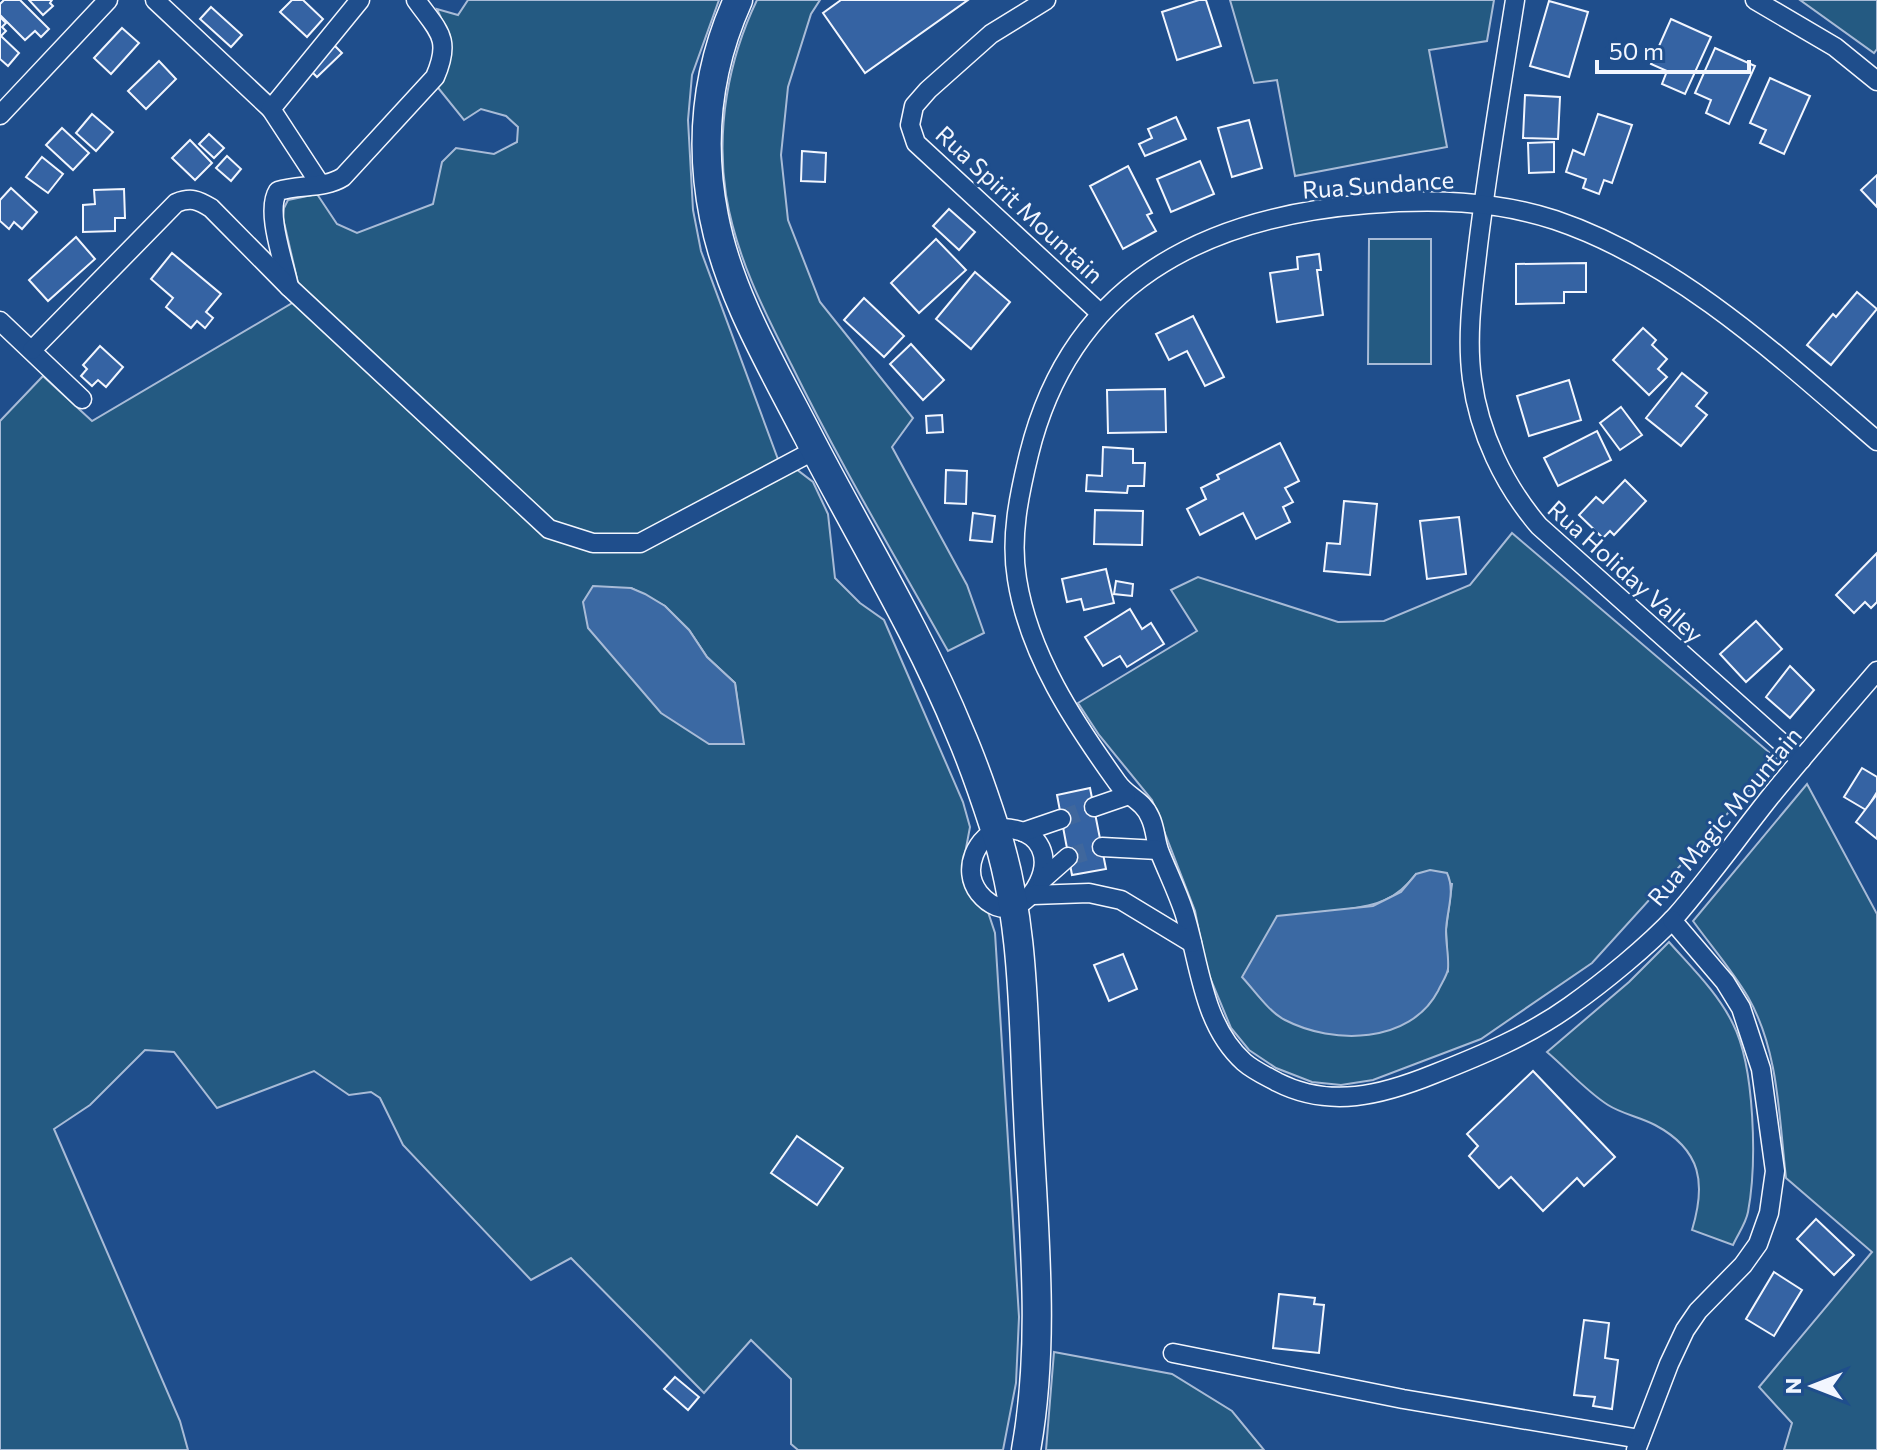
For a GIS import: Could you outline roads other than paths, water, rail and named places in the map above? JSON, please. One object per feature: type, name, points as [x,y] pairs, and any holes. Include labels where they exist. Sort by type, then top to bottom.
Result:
[{"type":"main road","points":[[738,0],[723,36],[708,97],[706,137],[713,216],[736,291],[815,450],[913,634],[1009,831],[1029,894],[1024,1036],[1037,1321],[1034,1399],[1026,1450]]},
{"type":"street","points":[[0,115],[108,0]]},
{"type":"street","points":[[155,0],[271,109],[320,184]]},
{"type":"street","points":[[271,109],[360,0]]},
{"type":"street","points":[[289,287],[272,214],[273,200],[278,191],[332,184],[343,177],[435,77],[443,57],[442,37],[416,0]]},
{"type":"street","name":"Rua Spirit Mountain","points":[[1046,0],[991,34],[928,90],[914,106],[910,125],[916,143],[1100,313]]},
{"type":"street","name":"Rua Holiday Valley","points":[[1515,0],[1483,203],[1471,304],[1472,379],[1488,440],[1501,471],[1520,503],[1539,526],[1801,760]]},
{"type":"street","points":[[1755,0],[1835,47],[1877,81]]},
{"type":"street","points":[[32,350],[176,203],[187,198],[211,208],[289,287],[549,529],[571,538],[593,543],[640,543],[815,450]]},
{"type":"street","name":"Rua Sundance","points":[[1158,850],[1149,812],[1139,800],[1126,796],[1087,740],[1053,681],[1033,636],[1016,574],[1015,538],[1020,494],[1038,418],[1054,379],[1100,313],[1156,266],[1220,234],[1263,220],[1341,206],[1427,201],[1483,203],[1556,220],[1645,260],[1724,314],[1877,441]]},
{"type":"street","points":[[0,321],[82,399]]},
{"type":"street","name":"Rua Magic Mountain","points":[[1158,850],[1174,882],[1215,1022],[1227,1043],[1247,1065],[1284,1086],[1313,1096],[1369,1096],[1398,1089],[1488,1053],[1532,1031],[1613,974],[1672,920],[1877,671]]},
{"type":"street","points":[[1094,807],[1126,796]]},
{"type":"street","points":[[1009,831],[1061,819]]},
{"type":"street","points":[[1009,831],[1039,847],[1044,863],[1029,894]]},
{"type":"street","points":[[1102,847],[1158,850]]},
{"type":"street","points":[[1029,894],[1068,857]]},
{"type":"street","points":[[1029,894],[1089,893],[1121,900],[1192,943]]},
{"type":"street","points":[[1173,1353],[1638,1444],[1685,1330],[1758,1244],[1769,1213],[1775,1171],[1761,1069],[1741,1008],[1725,982],[1672,920]]},
{"type":"tunnel","points":[[1061,819],[1094,807]]},
{"type":"tunnel","points":[[1068,857],[1102,847]]}]
